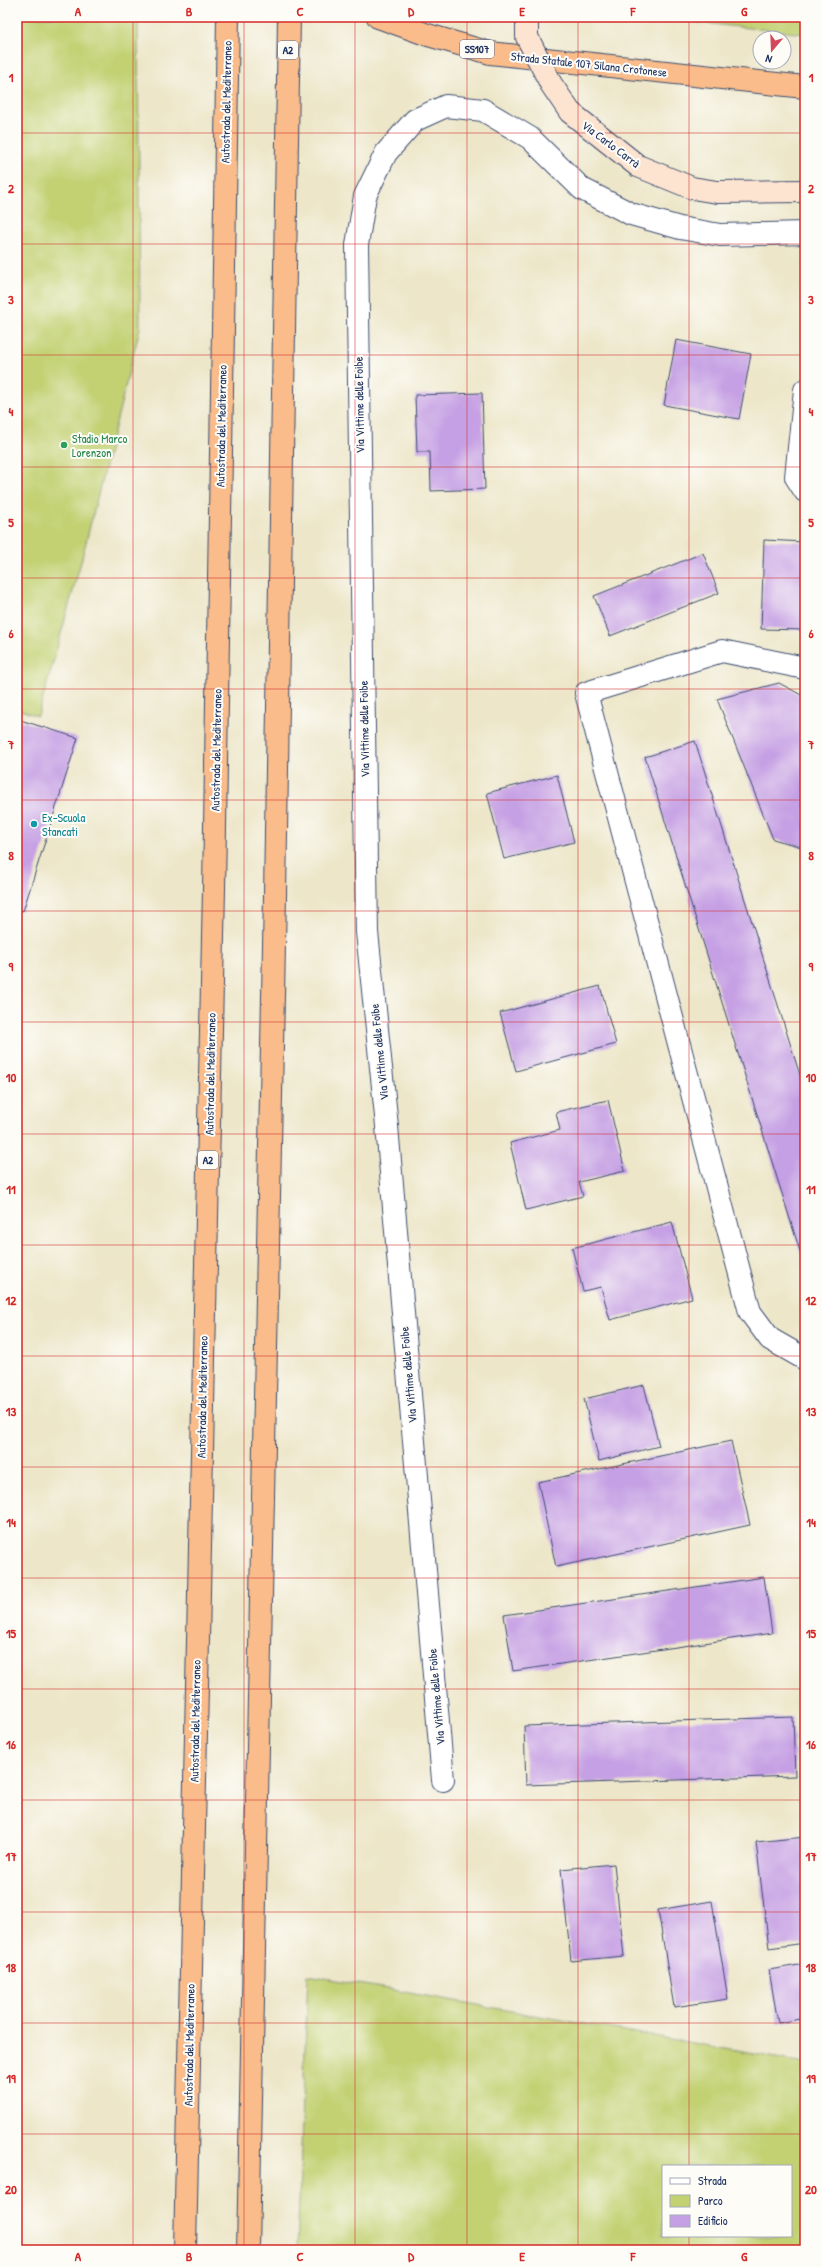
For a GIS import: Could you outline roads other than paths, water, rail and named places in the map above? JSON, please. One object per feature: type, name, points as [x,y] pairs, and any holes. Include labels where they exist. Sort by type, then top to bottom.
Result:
[{"type":"highway","name":"Autostrada del Mediterraneo","points":[[185,2250],[214,889],[228,17]]},
{"type":"highway","name":"A2","points":[[248,2250],[275,896],[289,17]]},
{"type":"highway","name":"Strada Statale 107 Silana Crotonese","points":[[378,17],[428,35],[490,53],[805,87]]},
{"type":"highway","points":[[750,81],[805,80]]},
{"type":"main road","name":"Via Carlo Carrà","points":[[527,17],[527,37],[551,84],[570,112],[638,166],[686,186],[717,192],[805,191]]},
{"type":"street","name":"Via Vittime delle Foibe","points":[[443,1780],[387,1126],[367,932],[357,245],[366,196],[386,153],[415,120],[446,106],[483,110],[530,138],[582,189],[631,214],[680,228],[720,235],[805,233]]},
{"type":"street","points":[[805,390],[796,477],[805,491]]},
{"type":"street","points":[[805,668],[722,651],[586,693],[750,1312],[770,1339],[805,1359]]},
{"type":"place","name":"Stadio Marco Lorenzon","points":[[64,445]]},
{"type":"place","name":"Ex-Scuola Stancati","points":[[34,824]]}]
